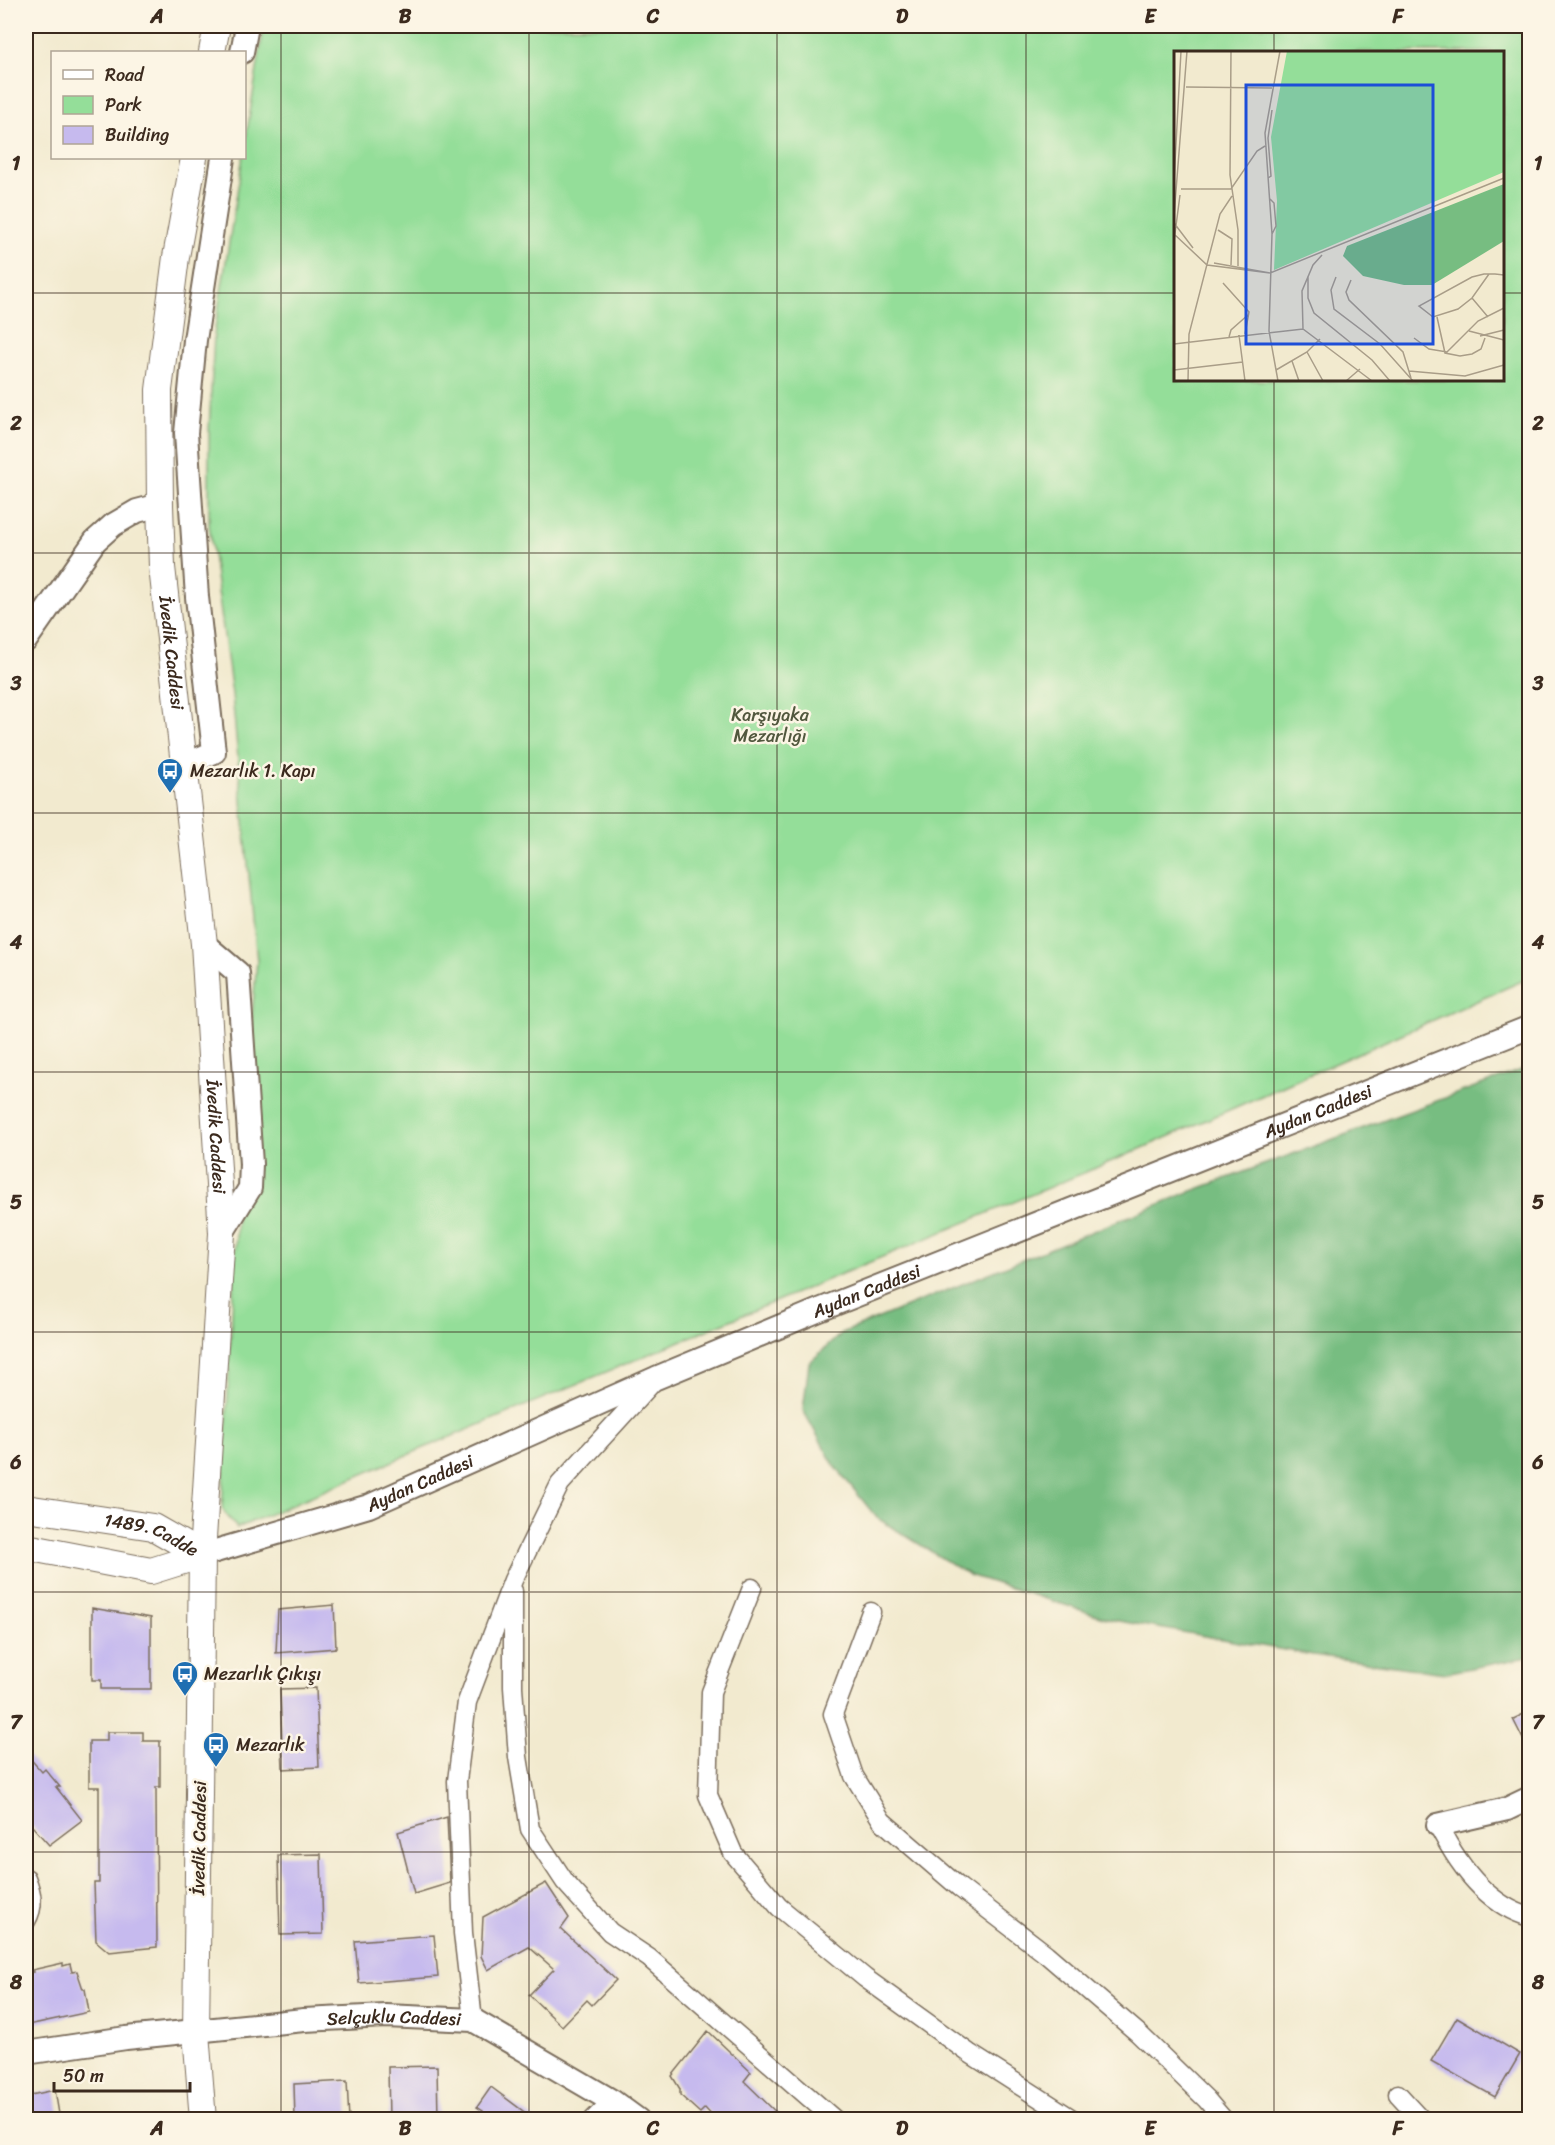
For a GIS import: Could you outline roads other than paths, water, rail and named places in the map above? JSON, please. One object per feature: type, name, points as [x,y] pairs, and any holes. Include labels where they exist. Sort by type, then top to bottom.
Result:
[{"type":"main road","points":[[212,51],[216,26]]},
{"type":"main road","name":"İvedik Caddesi","points":[[194,159],[176,257],[159,390],[162,567],[204,944],[222,1233],[202,1555],[196,2032],[203,2120]]},
{"type":"main road","name":"1489. Cadde","points":[[26,1508],[153,1527],[202,1555]]},
{"type":"main road","name":"1489. Cadde","points":[[26,1546],[151,1571],[202,1555]]},
{"type":"street","points":[[242,51],[247,26]]},
{"type":"street","points":[[185,765],[214,752],[195,564],[186,433],[195,340],[224,159]]},
{"type":"street","points":[[176,257],[207,263]]},
{"type":"street","points":[[26,640],[95,541],[113,525],[137,512],[160,505]]},
{"type":"street","points":[[162,567],[195,564]]},
{"type":"street","name":"Aydan Caddesi","points":[[202,1555],[369,1506],[656,1378],[827,1306],[1530,1027]]},
{"type":"street","points":[[473,2019],[463,1933],[457,1781],[467,1702],[513,1580],[560,1484],[656,1378]]},
{"type":"street","points":[[513,1580],[513,1687],[517,1746],[530,1829],[565,1882],[610,1932],[649,1958],[836,2120]]},
{"type":"street","points":[[752,1588],[711,1692],[708,1795],[733,1853],[779,1907],[865,1978],[969,2053],[1074,2120]]},
{"type":"street","points":[[871,1612],[833,1714],[854,1776],[882,1821],[960,1888],[1046,1954],[1138,2033],[1206,2099],[1224,2120]]},
{"type":"street","points":[[1530,1798],[1507,1809],[1438,1825],[1450,1848],[1484,1892],[1517,1914],[1530,1917]]},
{"type":"street","points":[[26,1922],[32,1904],[28,1889]]},
{"type":"street","name":"Selçuklu Caddesi","points":[[26,2053],[126,2038],[304,2020],[386,2016],[473,2019],[612,2101],[638,2120]]},
{"type":"street","points":[[1398,2094],[1422,2120]]},
{"type":"street","points":[[593,2120],[612,2101]]},
{"type":"place","name":"Mezarlık 1. Kapı","points":[[170,794]]},
{"type":"place","name":"Mezarlık Çıkışı","points":[[185,1697]]},
{"type":"place","name":"Mezarlık","points":[[216,1768]]},
{"type":"park label","name":"Karşıyaka Mezarlığı","points":[[770,725]]}]
